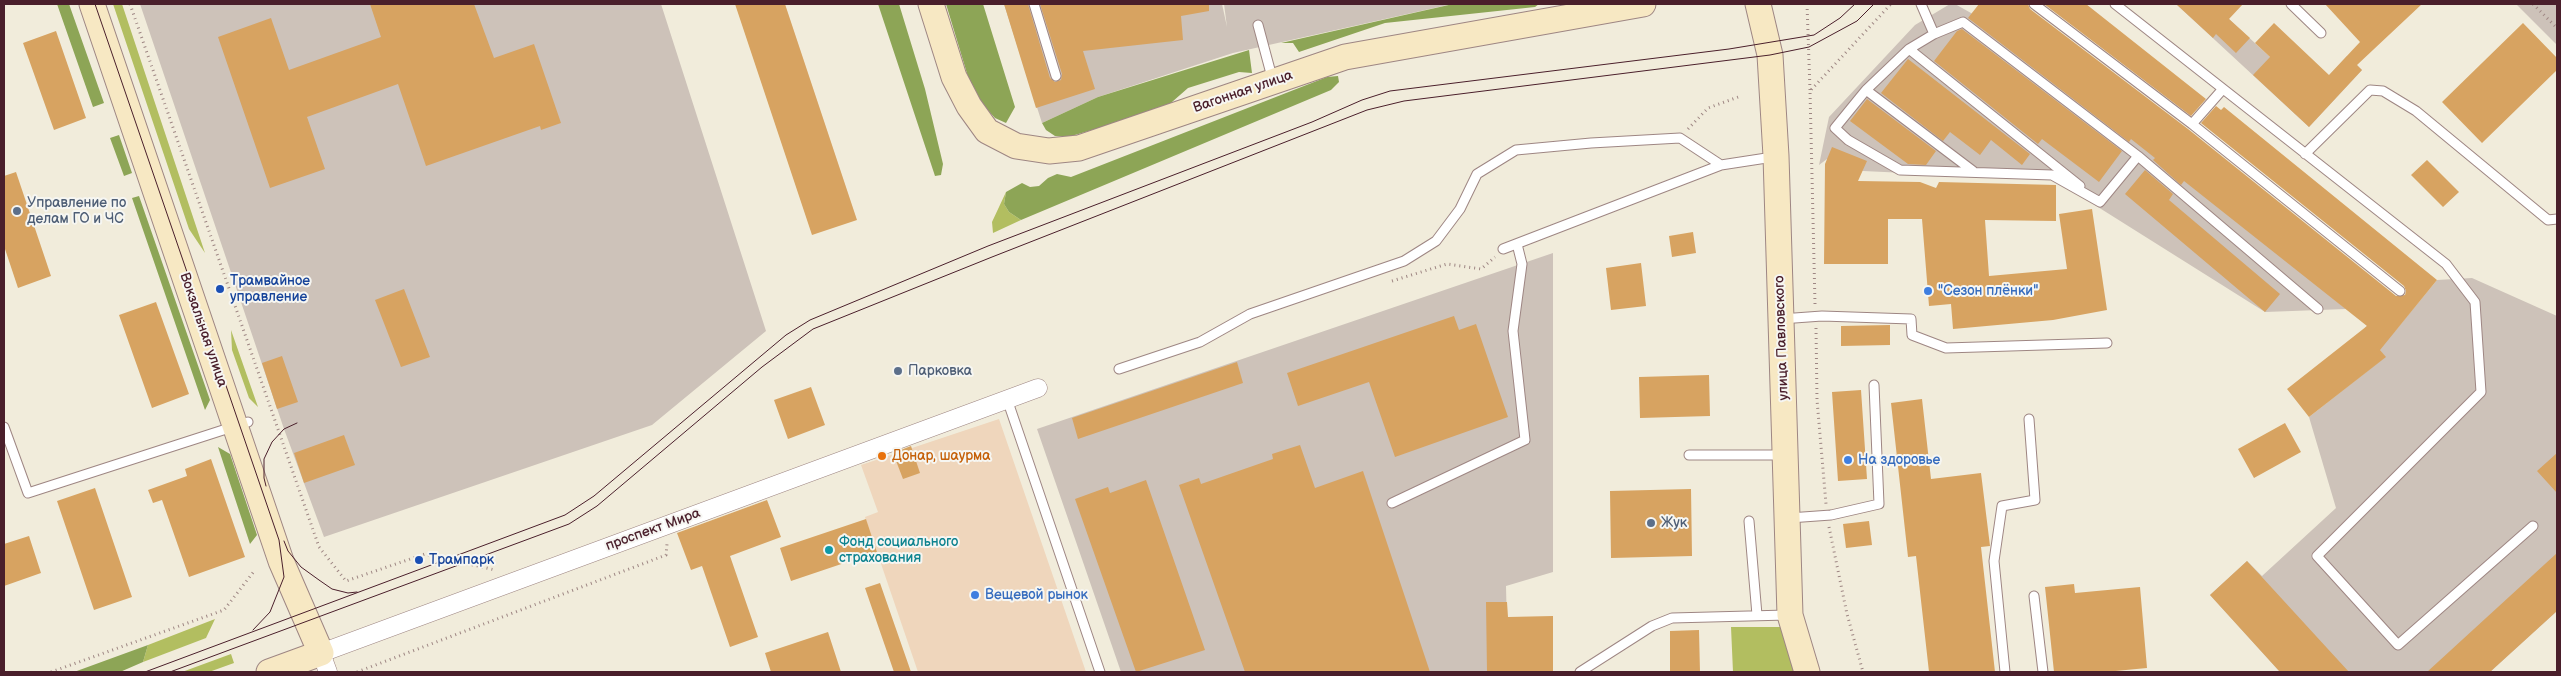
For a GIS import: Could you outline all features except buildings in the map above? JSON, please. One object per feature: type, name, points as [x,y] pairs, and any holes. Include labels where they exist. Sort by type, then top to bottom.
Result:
[{"type":"street","name":"Вокзальная улица","points":[[92,4],[242,424],[293,556],[325,663]]},
{"type":"street","name":"Вокзальная улица","points":[[101,4],[242,424]]},
{"type":"street","name":"Вагонная улица","points":[[931,4],[954,77],[968,106],[987,131],[1016,146],[1049,151],[1079,148],[1345,57],[1643,4]]},
{"type":"street","name":"улица Павловского","points":[[1758,4],[1770,55],[1776,156],[1790,615],[1807,672]]},
{"type":"street","name":"проспект Мира","points":[[268,672],[325,663],[526,577],[1038,388]]},
{"type":"lane","points":[[1034,4],[1056,76]]},
{"type":"lane","points":[[1921,4],[1934,34]]},
{"type":"lane","points":[[2034,4],[2192,124],[2400,291]]},
{"type":"lane","points":[[2115,4],[2222,90],[2446,264],[2475,302],[2481,392],[2317,556],[2398,645],[2533,526]]},
{"type":"lane","points":[[2291,4],[2321,34]]},
{"type":"lane","points":[[2100,202],[2052,175],[1900,170],[1848,140],[1835,128],[1866,90],[1910,49],[1934,34],[1963,22],[2138,156],[2318,309]]},
{"type":"lane","points":[[1258,25],[1273,82]]},
{"type":"lane","points":[[1910,49],[2100,202]]},
{"type":"lane","points":[[1866,90],[1974,171]]},
{"type":"lane","points":[[2192,124],[2222,90]]},
{"type":"lane","points":[[2305,154],[2370,90],[2383,91],[2416,111],[2548,220],[2557,218]]},
{"type":"lane","points":[[1119,369],[1200,342],[1250,314],[1404,261],[1436,241],[1460,209],[1477,174],[1516,150],[1591,142],[1680,138],[1720,165]]},
{"type":"lane","points":[[1503,250],[1720,165],[1776,156]]},
{"type":"lane","points":[[2100,202],[2138,156]]},
{"type":"lane","points":[[1392,503],[1525,440],[1513,331],[1522,264],[1517,244]]},
{"type":"lane","points":[[1781,319],[1815,317],[1911,319],[1912,335],[1946,348],[2107,343]]},
{"type":"lane","points":[[1787,518],[1826,515],[1879,504],[1874,385]]},
{"type":"lane","points":[[1007,399],[1100,672]]},
{"type":"lane","points":[[2005,672],[1994,561],[2002,506],[2035,500],[2029,419]]},
{"type":"lane","points":[[4,427],[28,494],[242,424]]},
{"type":"lane","points":[[1688,455],[1785,455]]},
{"type":"lane","points":[[1749,521],[1757,615]]},
{"type":"lane","points":[[2034,596],[2042,672]]},
{"type":"lane","points":[[1580,672],[1652,626],[1672,618],[1790,615]]},
{"type":"path","points":[[130,4],[319,547],[346,581],[425,554],[526,577]]},
{"type":"path","points":[[1807,4],[1817,400],[1826,515],[1846,614],[1864,672]]},
{"type":"path","points":[[1810,91],[1891,4]]},
{"type":"path","points":[[2533,4],[2557,28]]},
{"type":"path","points":[[1680,138],[1708,108],[1741,96]]},
{"type":"path","points":[[1390,282],[1447,264],[1481,269],[1503,250]]},
{"type":"path","points":[[357,672],[666,555],[669,524]]},
{"type":"path","points":[[52,672],[224,610],[255,570]]},
{"type":"shaded area","points":[[140,4],[661,4],[766,331],[652,425],[324,537],[284,429]]},
{"type":"shaded area","points":[[1004,4],[1222,4],[1227,27],[1224,4],[1452,4],[1233,53],[1098,97],[1042,123]]},
{"type":"shaded area","points":[[1950,4],[1955,4],[1971,13],[1988,26],[2000,11],[2346,309],[2265,312],[2055,180],[1863,171],[1827,159],[1819,165],[1829,117],[1915,25]]},
{"type":"shaded area","points":[[2176,4],[2202,4],[2223,24],[2229,19],[2311,95],[2347,56],[2362,70],[2309,127]]},
{"type":"shaded area","points":[[2516,4],[2557,4],[2557,45]]},
{"type":"shaded area","points":[[1553,253],[1553,572],[1506,586],[1508,672],[1121,672],[1037,429]]},
{"type":"shaded area","points":[[2472,278],[2557,316],[2557,611],[2490,672],[2280,672],[2210,595],[2247,561],[2262,576],[2336,508],[2309,417],[2385,357],[2364,329],[2375,316],[2395,331],[2437,280]]},
{"type":"shaded area","name":"Вещевой рынок","points":[[999,419],[1086,672],[918,672],[865,517],[878,512],[861,465]]},
{"type":"green space","points":[[57,4],[69,4],[104,103],[93,107]]},
{"type":"green space","points":[[113,4],[122,4],[205,253],[189,229]]},
{"type":"green space","points":[[878,4],[899,4],[925,89],[943,164],[941,175],[935,176]]},
{"type":"green space","points":[[946,4],[983,4],[1015,107],[1006,123],[995,118],[983,105],[969,80]]},
{"type":"green space","points":[[1453,4],[1539,4],[1535,7],[1385,23],[1299,52],[1293,43],[1281,43]]},
{"type":"green space","points":[[1249,50],[1252,73],[1239,72],[1188,88],[1164,109],[1068,137],[1055,136],[1046,130],[1042,123],[1098,97]]},
{"type":"green space","points":[[1338,76],[1339,82],[1331,90],[1021,220],[1009,212],[1004,204],[1006,192],[1022,183],[1030,187],[1039,186],[1048,178],[1057,174],[1071,177],[1327,77]]},
{"type":"green space","points":[[119,135],[132,173],[124,176],[110,138]]},
{"type":"green space","points":[[1006,192],[1004,204],[1009,212],[1021,220],[993,233],[992,222]]},
{"type":"green space","points":[[139,196],[210,400],[205,410],[132,198]]},
{"type":"green space","points":[[231,330],[258,407],[249,398],[232,350]]},
{"type":"green space","points":[[218,447],[230,454],[257,535],[250,544]]},
{"type":"green space","points":[[215,619],[206,638],[143,662],[148,645]]},
{"type":"green space","points":[[1731,627],[1787,627],[1799,672],[1733,672]]},
{"type":"green space","points":[[148,645],[143,662],[120,672],[74,672]]},
{"type":"green space","points":[[231,654],[234,663],[209,672],[182,672]]},
{"type":"tram line","points":[[95,4],[279,540],[284,577],[270,612],[253,630]]},
{"type":"tram line","points":[[145,672],[565,515],[594,496],[786,335],[810,320],[988,246],[1312,122],[1362,100],[1390,91],[1729,49],[1814,35],[1840,18],[1855,4]]},
{"type":"tram line","points":[[170,672],[569,524],[597,506],[762,367],[813,329],[992,257],[1367,110],[1404,101],[1770,55],[1809,47],[1857,21],[1874,4]]},
{"type":"tram line","points":[[266,486],[264,459],[272,442],[284,429],[297,423]]},
{"type":"tram line","points":[[284,541],[288,551],[301,567],[319,580],[332,589],[348,593],[357,592]]},
{"type":"place","name":"Управление по делам ГО и ЧС","points":[[17,211]]},
{"type":"place","name":"Трамвайное управление","points":[[220,289]]},
{"type":"place","name":"\"Сезон плёнки\"","points":[[1928,291]]},
{"type":"place","name":"Парковка","points":[[898,371]]},
{"type":"place","name":"Донар, шаурма","points":[[882,456]]},
{"type":"place","name":"На здоровье","points":[[1848,460]]},
{"type":"place","name":"Жук","points":[[1651,523]]},
{"type":"place","name":"Фонд социального страхования","points":[[829,550]]},
{"type":"place","name":"Трампарк","points":[[419,560]]},
{"type":"place","name":"Вещевой рынок","points":[[975,595]]}]
